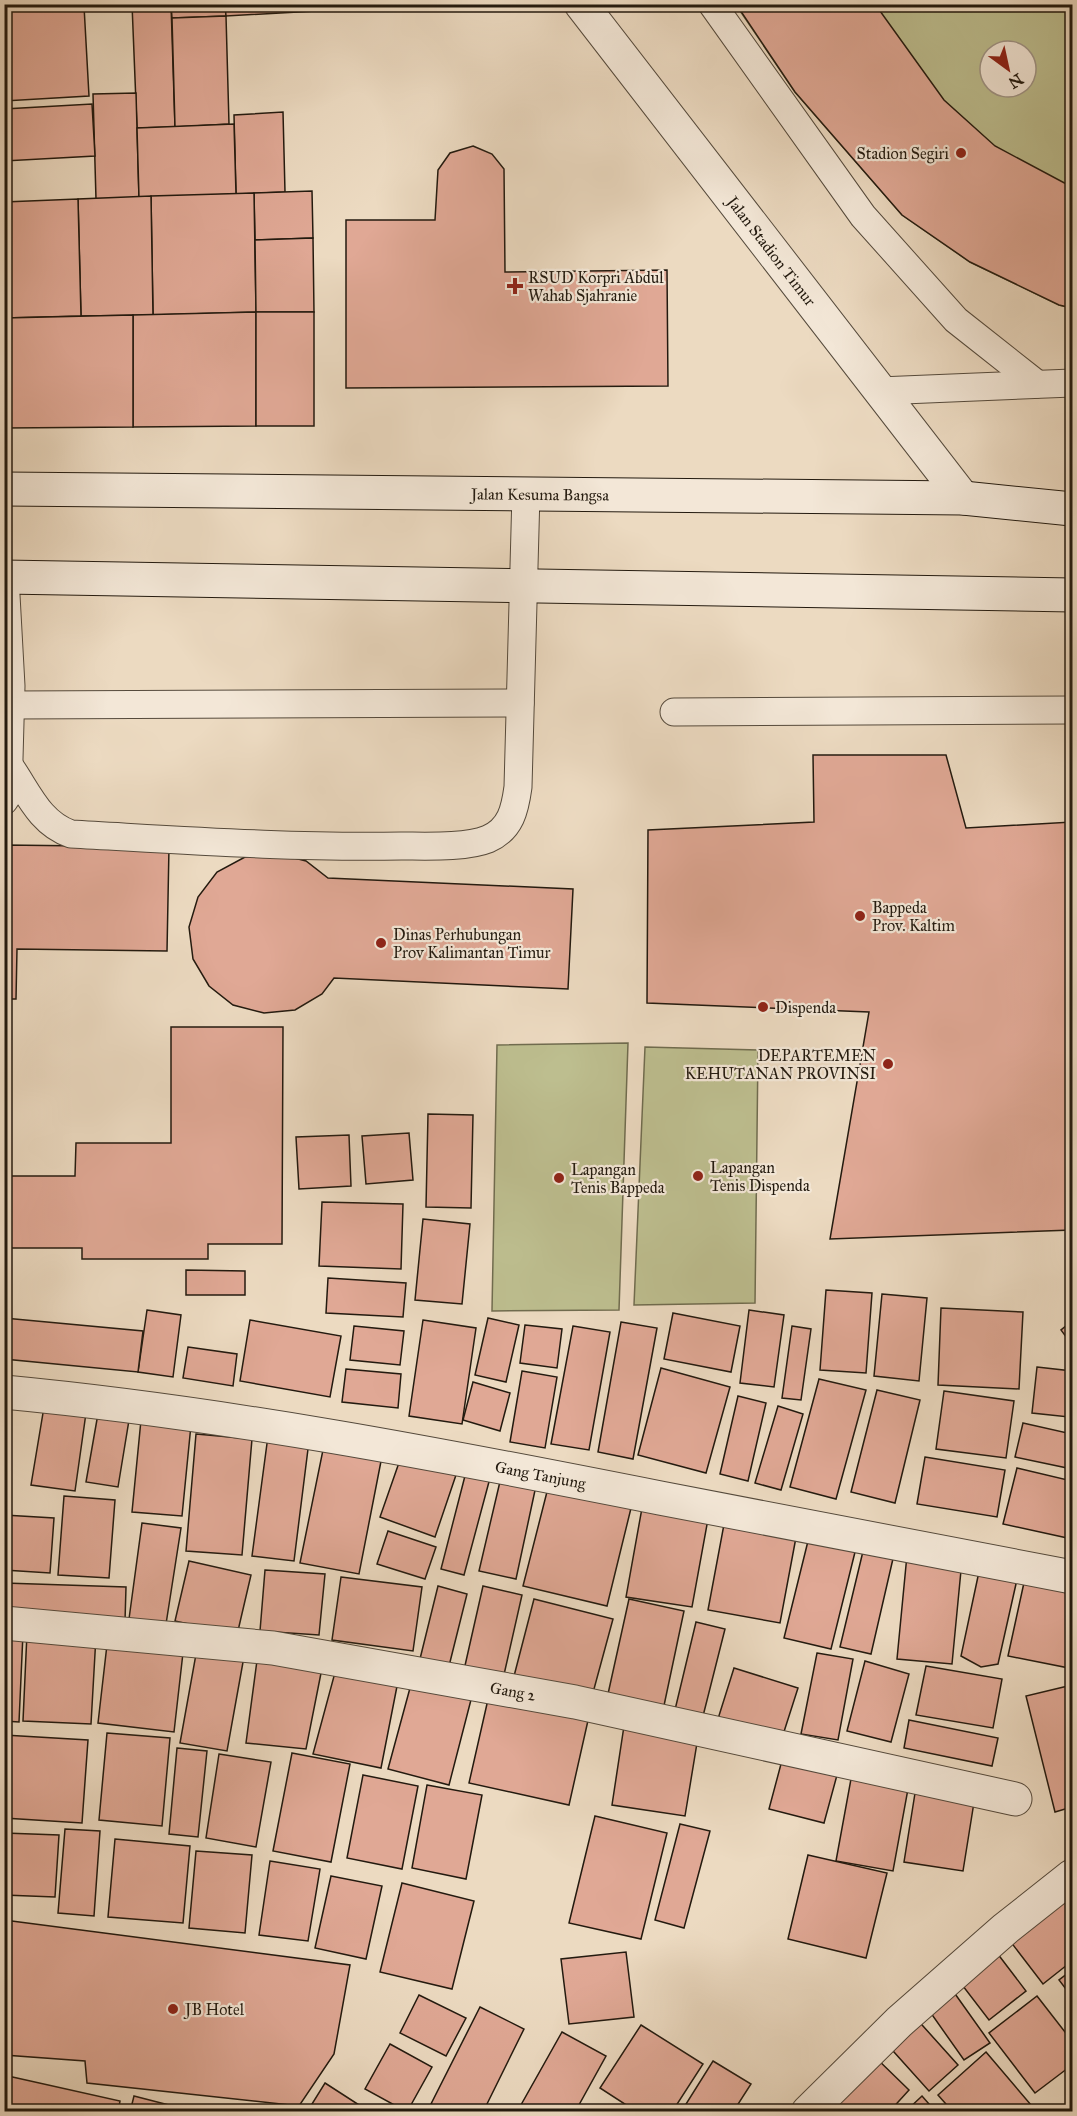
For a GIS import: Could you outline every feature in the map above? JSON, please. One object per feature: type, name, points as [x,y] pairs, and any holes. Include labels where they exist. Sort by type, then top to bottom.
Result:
[{"type":"street","name":"Jalan Stadion Timur","points":[[581,4],[963,498]]},
{"type":"street","name":"Jalan Kesuma Bangsa","points":[[4,489],[963,498],[1072,509]]},
{"type":"street","points":[[5,578],[1072,595]]},
{"type":"street","name":"Gang Tanjung","points":[[4,1392],[92,1400],[305,1431],[437,1454],[1072,1577]]},
{"type":"street","name":"Gang 2","points":[[4,1623],[136,1633],[285,1650],[575,1702],[1015,1799]]},
{"type":"street","points":[[808,2112],[899,2022],[1005,1929],[1072,1876]]},
{"type":"lane","points":[[712,4],[863,216],[956,320],[1037,384]]},
{"type":"lane","points":[[879,391],[1072,383]]},
{"type":"lane","points":[[9,765],[42,816],[55,829],[71,834],[324,848],[478,842],[489,838],[510,821],[515,809],[526,493]]},
{"type":"lane","points":[[4,801],[8,795],[10,705],[5,578]]},
{"type":"lane","points":[[10,705],[520,703]]},
{"type":"lane","points":[[674,712],[1072,710]]},
{"type":"green space","name":"Stadion Segiri","points":[[736,5],[1072,5],[1072,308],[1059,305],[970,262],[902,215],[795,92]]},
{"type":"green space","name":"Lapangan Tenis Bappeda","points":[[628,1043],[619,1310],[492,1311],[497,1045]]},
{"type":"green space","name":"Lapangan Tenis Dispenda","points":[[645,1047],[758,1050],[755,1303],[634,1305]]},
{"type":"building","points":[[4,4],[31,4],[32,7],[4,8]]},
{"type":"building","points":[[37,4],[94,4],[37,7]]},
{"type":"building","points":[[132,4],[171,4],[175,127],[137,128]]},
{"type":"building","points":[[171,4],[225,4],[226,16],[172,18]]},
{"type":"building","points":[[225,4],[315,4],[315,11],[226,16]]},
{"type":"building","points":[[315,4],[413,4],[413,6],[315,11]]},
{"type":"building","name":"Stadion Segiri","points":[[736,4],[875,4],[944,100],[995,146],[1072,187],[1072,308],[1059,305],[970,262],[902,215],[795,92]]},
{"type":"building","points":[[84,6],[89,96],[4,101],[4,11]]},
{"type":"building","points":[[226,16],[229,124],[175,127],[172,18]]},
{"type":"building","points":[[136,93],[139,198],[96,199],[93,94]]},
{"type":"building","points":[[92,104],[95,156],[4,161],[4,109]]},
{"type":"building","points":[[283,112],[285,192],[236,194],[234,115]]},
{"type":"building","points":[[234,124],[236,194],[139,198],[137,128]]},
{"type":"building","points":[[473,146],[492,154],[504,169],[505,272],[667,270],[668,386],[346,388],[346,220],[435,220],[438,170],[450,153]]},
{"type":"building","points":[[312,191],[313,238],[255,240],[254,193]]},
{"type":"building","points":[[254,193],[256,312],[153,315],[151,196]]},
{"type":"building","points":[[151,196],[153,315],[81,316],[78,199]]},
{"type":"building","points":[[78,199],[81,316],[4,318],[4,202]]},
{"type":"building","points":[[313,238],[314,312],[256,312],[255,240]]},
{"type":"building","points":[[256,312],[256,426],[133,427],[133,315]]},
{"type":"building","points":[[256,312],[314,312],[314,426],[256,426]]},
{"type":"building","points":[[133,315],[133,427],[4,428],[4,318]]},
{"type":"building","name":"Bappeda Prov. Kaltim","points":[[813,755],[946,755],[966,828],[1072,822],[1072,1230],[830,1239],[869,1012],[647,1003],[648,830],[814,822]]},
{"type":"building","points":[[4,845],[169,847],[167,951],[17,949],[16,999],[4,999]]},
{"type":"building","name":"Dinas Perhubungan Prov Kalimantan Timur","points":[[275,853],[306,861],[328,878],[573,889],[568,989],[334,978],[322,994],[295,1010],[264,1013],[233,1005],[209,986],[193,959],[189,927],[198,897],[217,872],[245,857]]},
{"type":"building","points":[[171,1027],[283,1027],[282,1244],[208,1244],[208,1259],[82,1259],[82,1248],[4,1248],[4,1176],[75,1176],[76,1143],[171,1143]]},
{"type":"building","points":[[428,1114],[473,1115],[471,1208],[426,1207]]},
{"type":"building","points":[[409,1133],[413,1180],[366,1184],[362,1136]]},
{"type":"building","points":[[349,1135],[351,1186],[299,1189],[296,1137]]},
{"type":"building","points":[[322,1202],[403,1204],[401,1269],[319,1266]]},
{"type":"building","points":[[423,1219],[470,1224],[462,1304],[415,1300]]},
{"type":"building","points":[[186,1270],[245,1271],[245,1295],[186,1295]]},
{"type":"building","points":[[328,1278],[406,1283],[403,1317],[326,1313]]},
{"type":"building","points":[[826,1290],[872,1293],[866,1373],[820,1370]]},
{"type":"building","points":[[882,1294],[927,1298],[919,1381],[874,1376]]},
{"type":"building","points":[[941,1308],[1023,1312],[1019,1389],[938,1385]]},
{"type":"building","points":[[147,1310],[181,1315],[173,1377],[138,1372]]},
{"type":"building","points":[[749,1310],[784,1315],[774,1387],[740,1383]]},
{"type":"building","points":[[673,1313],[740,1326],[731,1372],[664,1359]]},
{"type":"building","points":[[4,1318],[143,1331],[138,1372],[4,1359]]},
{"type":"building","points":[[488,1318],[519,1325],[506,1382],[475,1375]]},
{"type":"building","points":[[250,1320],[341,1336],[330,1397],[240,1381]]},
{"type":"building","points":[[423,1320],[476,1328],[462,1424],[409,1416]]},
{"type":"building","points":[[1072,1321],[1072,1345],[1061,1330]]},
{"type":"building","points":[[621,1322],[657,1328],[633,1459],[598,1452]]},
{"type":"building","points":[[525,1325],[562,1329],[557,1368],[520,1363]]},
{"type":"building","points":[[354,1326],[404,1331],[400,1365],[350,1360]]},
{"type":"building","points":[[573,1326],[610,1332],[589,1450],[551,1444]]},
{"type":"building","points":[[792,1326],[811,1329],[801,1400],[782,1398]]},
{"type":"building","points":[[188,1347],[237,1354],[233,1386],[183,1378]]},
{"type":"building","points":[[1037,1367],[1072,1371],[1069,1417],[1032,1413]]},
{"type":"building","points":[[661,1368],[730,1387],[706,1473],[638,1455]]},
{"type":"building","points":[[346,1369],[401,1374],[398,1408],[342,1402]]},
{"type":"building","points":[[522,1371],[557,1377],[545,1448],[510,1442]]},
{"type":"building","points":[[819,1379],[866,1390],[836,1499],[790,1487]]},
{"type":"building","points":[[473,1382],[510,1393],[500,1431],[463,1420]]},
{"type":"building","points":[[877,1390],[920,1400],[895,1503],[851,1492]]},
{"type":"building","points":[[944,1391],[1014,1401],[1006,1458],[936,1449]]},
{"type":"building","points":[[738,1396],[766,1403],[748,1481],[720,1474]]},
{"type":"building","points":[[45,1401],[87,1406],[75,1491],[31,1485]]},
{"type":"building","points":[[778,1406],[803,1414],[781,1490],[755,1483]]},
{"type":"building","points":[[99,1408],[130,1414],[118,1487],[86,1482]]},
{"type":"building","points":[[141,1420],[191,1425],[182,1516],[132,1512]]},
{"type":"building","points":[[1023,1423],[1072,1434],[1072,1469],[1015,1457]]},
{"type":"building","points":[[196,1434],[252,1439],[242,1555],[186,1551]]},
{"type":"building","points":[[268,1436],[309,1441],[294,1561],[252,1556]]},
{"type":"building","points":[[325,1440],[383,1451],[359,1574],[300,1563]]},
{"type":"building","points":[[401,1457],[456,1475],[435,1537],[380,1517]]},
{"type":"building","points":[[925,1457],[1005,1470],[997,1517],[917,1504]]},
{"type":"building","points":[[1017,1468],[1072,1481],[1072,1539],[1003,1524]]},
{"type":"building","points":[[466,1472],[490,1478],[464,1575],[441,1569]]},
{"type":"building","points":[[502,1473],[537,1481],[516,1579],[479,1571]]},
{"type":"building","points":[[550,1480],[633,1500],[607,1606],[523,1586]]},
{"type":"building","points":[[64,1496],[115,1500],[109,1578],[58,1575]]},
{"type":"building","points":[[642,1508],[708,1519],[692,1607],[626,1597]]},
{"type":"building","points":[[4,1515],[54,1518],[50,1573],[4,1570]]},
{"type":"building","points":[[725,1519],[797,1532],[780,1623],[708,1610]]},
{"type":"building","points":[[142,1523],[181,1528],[166,1624],[129,1619]]},
{"type":"building","points":[[388,1531],[436,1547],[425,1579],[377,1564]]},
{"type":"building","points":[[810,1533],[857,1544],[831,1649],[784,1638]]},
{"type":"building","points":[[865,1543],[895,1550],[871,1654],[840,1647]]},
{"type":"building","points":[[907,1555],[962,1560],[952,1664],[897,1659]]},
{"type":"building","points":[[189,1561],[251,1575],[237,1635],[175,1621]]},
{"type":"building","points":[[980,1567],[1018,1575],[998,1664],[981,1667],[961,1656]]},
{"type":"building","points":[[265,1570],[325,1574],[319,1635],[260,1631]]},
{"type":"building","points":[[341,1577],[422,1587],[413,1651],[332,1640]]},
{"type":"building","points":[[1025,1578],[1072,1588],[1072,1650],[1069,1668],[1008,1656]]},
{"type":"building","points":[[4,1583],[126,1587],[125,1621],[4,1618]]},
{"type":"building","points":[[438,1586],[467,1594],[447,1674],[418,1667]]},
{"type":"building","points":[[483,1586],[522,1595],[503,1679],[464,1670]]},
{"type":"building","points":[[534,1599],[613,1619],[591,1700],[513,1680]]},
{"type":"building","points":[[629,1599],[684,1611],[662,1715],[606,1703]]},
{"type":"building","points":[[696,1622],[725,1629],[702,1720],[674,1714]]},
{"type":"building","points":[[4,1632],[23,1633],[19,1722],[4,1721]]},
{"type":"building","points":[[27,1633],[96,1636],[91,1724],[23,1721]]},
{"type":"building","points":[[108,1636],[184,1644],[174,1732],[98,1723]]},
{"type":"building","points":[[198,1643],[245,1651],[227,1751],[180,1743]]},
{"type":"building","points":[[258,1653],[323,1663],[306,1749],[246,1743]]},
{"type":"building","points":[[817,1653],[853,1659],[838,1740],[801,1734]]},
{"type":"building","points":[[865,1661],[909,1674],[891,1742],[847,1731]]},
{"type":"building","points":[[337,1665],[399,1676],[381,1768],[313,1754]]},
{"type":"building","points":[[926,1666],[1002,1679],[993,1728],[916,1715]]},
{"type":"building","points":[[734,1668],[798,1688],[781,1741],[717,1722]]},
{"type":"building","points":[[413,1677],[473,1692],[449,1785],[388,1769]]},
{"type":"building","points":[[1072,1685],[1072,1807],[1055,1812],[1026,1696]]},
{"type":"building","points":[[489,1695],[589,1716],[569,1805],[469,1783]]},
{"type":"building","points":[[909,1720],[998,1738],[992,1766],[904,1748]]},
{"type":"building","points":[[624,1726],[698,1737],[685,1816],[612,1805]]},
{"type":"building","points":[[107,1733],[170,1738],[162,1826],[99,1820]]},
{"type":"building","points":[[4,1735],[88,1740],[82,1823],[4,1818]]},
{"type":"building","points":[[177,1748],[207,1751],[198,1837],[169,1834]]},
{"type":"building","points":[[785,1749],[840,1764],[824,1823],[769,1809]]},
{"type":"building","points":[[292,1753],[350,1764],[331,1862],[273,1851]]},
{"type":"building","points":[[219,1754],[271,1762],[256,1847],[206,1838]]},
{"type":"building","points":[[853,1768],[910,1778],[893,1871],[836,1861]]},
{"type":"building","points":[[363,1775],[418,1786],[402,1869],[347,1858]]},
{"type":"building","points":[[427,1785],[482,1795],[466,1879],[412,1868]]},
{"type":"building","points":[[916,1787],[975,1796],[963,1871],[904,1862]]},
{"type":"building","points":[[595,1816],[667,1833],[641,1939],[569,1923]]},
{"type":"building","points":[[680,1824],[710,1831],[684,1928],[655,1920]]},
{"type":"building","points":[[65,1829],[100,1831],[94,1916],[58,1913]]},
{"type":"building","points":[[4,1833],[59,1835],[55,1897],[4,1895]]},
{"type":"building","points":[[115,1839],[190,1846],[183,1923],[108,1917]]},
{"type":"building","points":[[196,1851],[252,1855],[245,1933],[189,1928]]},
{"type":"building","points":[[808,1855],[887,1873],[866,1958],[788,1939]]},
{"type":"building","points":[[270,1861],[320,1869],[308,1941],[259,1935]]},
{"type":"building","points":[[331,1876],[382,1886],[366,1959],[315,1948]]},
{"type":"building","points":[[402,1883],[474,1901],[452,1989],[380,1972]]},
{"type":"building","points":[[1067,1891],[1072,1898],[1072,1961],[1043,1984],[1007,1937]]},
{"type":"building","name":"JB Hotel","points":[[4,1920],[350,1965],[334,2054],[299,2106],[87,2083],[85,2061],[4,2055]]},
{"type":"building","points":[[994,1949],[1026,1991],[989,2020],[956,1977]]},
{"type":"building","points":[[626,1952],[634,2017],[569,2024],[561,1959]]},
{"type":"building","points":[[1072,1970],[1072,1997],[1059,1980]]},
{"type":"building","points":[[953,1991],[990,2043],[964,2060],[928,2009]]},
{"type":"building","points":[[419,1995],[466,2018],[446,2056],[400,2033]]},
{"type":"building","points":[[1037,1996],[1072,2041],[1072,2065],[1035,2093],[989,2033]]},
{"type":"building","points":[[480,2007],[524,2029],[483,2112],[447,2112],[431,2104]]},
{"type":"building","points":[[914,2016],[958,2065],[929,2091],[885,2042]]},
{"type":"building","points":[[641,2025],[703,2064],[672,2112],[637,2112],[600,2088]]},
{"type":"building","points":[[562,2032],[606,2056],[575,2112],[517,2112]]},
{"type":"building","points":[[390,2044],[432,2067],[407,2112],[365,2089]]},
{"type":"building","points":[[986,2052],[1037,2112],[953,2112],[938,2095]]},
{"type":"building","points":[[872,2054],[909,2090],[889,2112],[846,2112],[830,2097]]},
{"type":"building","points":[[713,2061],[751,2084],[733,2112],[681,2112]]},
{"type":"building","points":[[8,2076],[120,2101],[118,2112],[27,2112],[4,2106]]},
{"type":"building","points":[[325,2083],[370,2112],[307,2112]]},
{"type":"building","points":[[134,2096],[196,2112],[130,2112]]},
{"type":"building","points":[[922,2096],[936,2112],[905,2112]]},
{"type":"building","points":[[593,2105],[604,2112],[589,2112]]},
{"type":"place","name":"Stadion Segiri","points":[[961,153]]},
{"type":"place","name":"RSUD Korpri Abdul Wahab Sjahranie","points":[[515,286]]},
{"type":"place","name":"Bappeda Prov. Kaltim","points":[[860,916]]},
{"type":"place","name":"Dinas Perhubungan Prov Kalimantan Timur","points":[[381,943]]},
{"type":"place","name":"Dispenda","points":[[763,1007]]},
{"type":"place","name":"DEPARTEMEN KEHUTANAN PROVINSI","points":[[888,1064]]},
{"type":"place","name":"Lapangan Tenis Dispenda","points":[[698,1176]]},
{"type":"place","name":"Lapangan Tenis Bappeda","points":[[559,1178]]},
{"type":"place","name":"JB Hotel","points":[[173,2009]]}]
